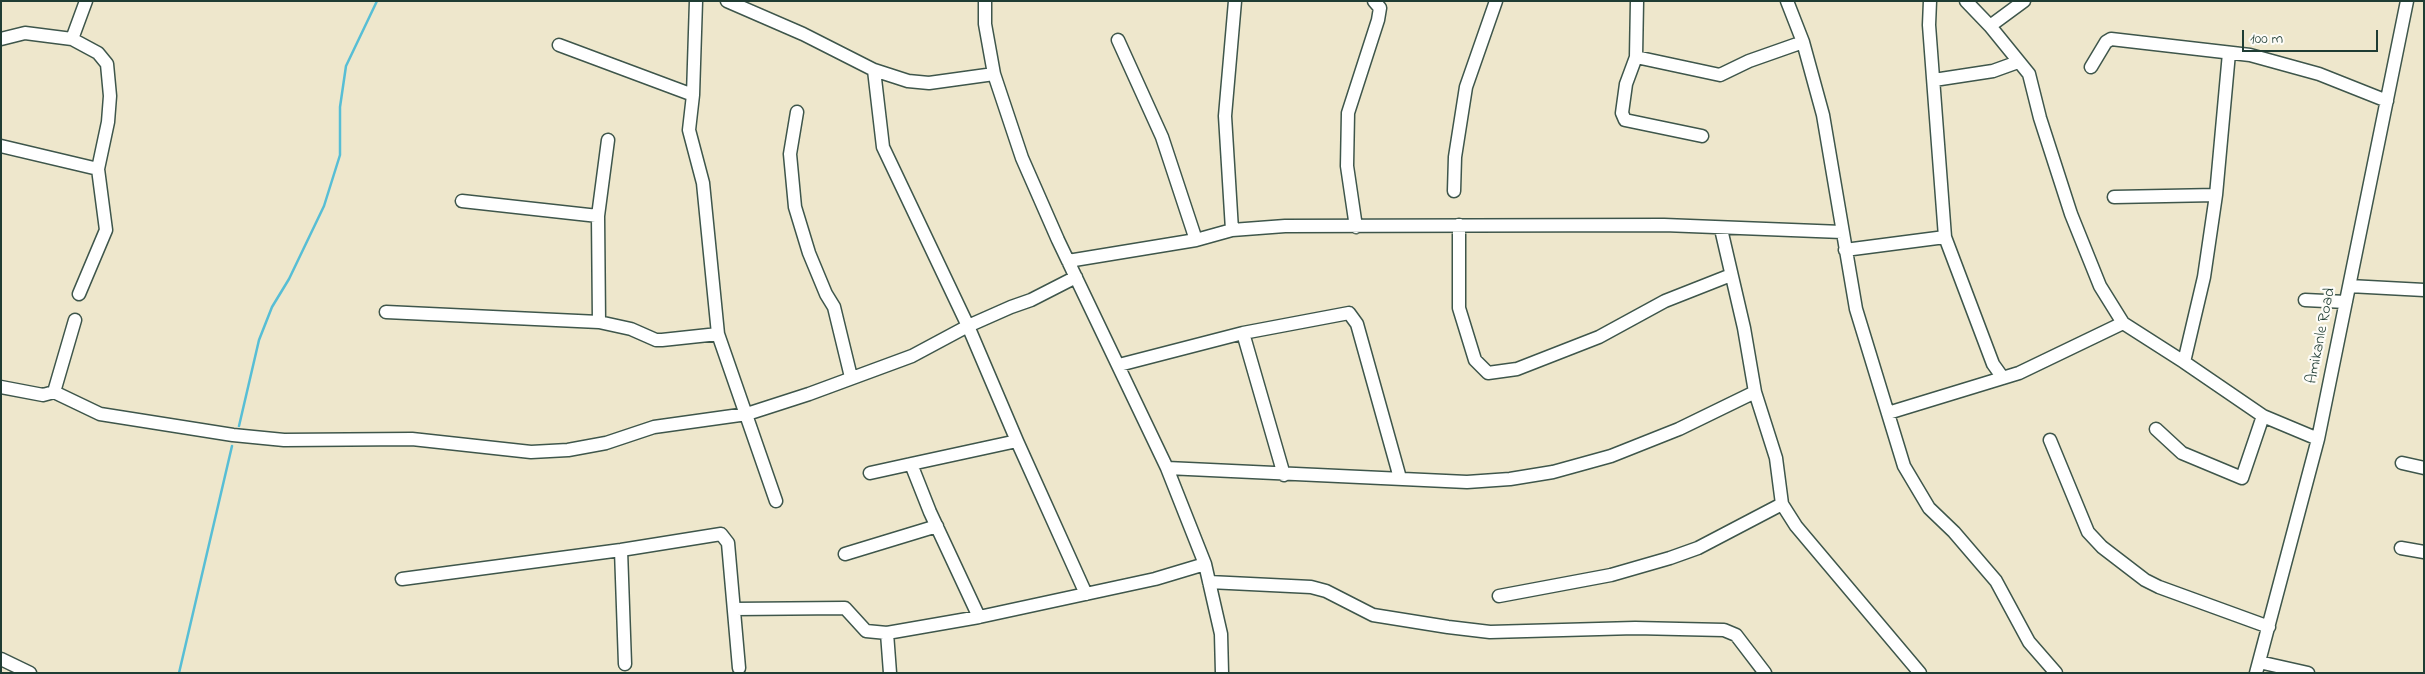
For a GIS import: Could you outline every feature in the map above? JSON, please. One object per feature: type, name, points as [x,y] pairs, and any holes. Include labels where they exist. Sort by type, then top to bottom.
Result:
[{"type":"street","points":[[72,40],[86,1]]},
{"type":"street","points":[[696,1],[693,95],[689,130],[703,183],[718,334],[748,414],[776,501]]},
{"type":"street","points":[[727,1],[803,34],[874,70],[908,81],[929,83],[994,74]]},
{"type":"street","points":[[985,1],[985,24],[994,74],[1022,158],[1068,261],[1167,468],[1205,564],[1221,634],[1222,673]]},
{"type":"street","points":[[1232,230],[1225,116],[1235,1]]},
{"type":"street","points":[[1356,227],[1346,166],[1348,114],[1378,20],[1380,8],[1374,1]]},
{"type":"street","points":[[1454,190],[1456,157],[1466,87],[1496,1]]},
{"type":"street","points":[[1637,1],[1636,57],[1626,84],[1622,113],[1625,120],[1702,136]]},
{"type":"street","points":[[1787,1],[1803,42],[1828,138],[1856,309],[1904,466],[1918,493],[1929,508],[1954,532],[1996,581],[2029,642],[2056,673]]},
{"type":"street","points":[[1930,1],[1929,26],[1946,237],[1993,364],[2003,378]]},
{"type":"street","points":[[1966,1],[1990,26],[2029,74],[2040,118],[2084,248],[2100,286],[2123,324],[2184,362],[2263,416],[2318,439]]},
{"type":"street","points":[[1990,26],[2024,1]]},
{"type":"street","name":"Amikanle Road","points":[[2257,667],[2318,439],[2407,1]]},
{"type":"street","points":[[1,39],[25,34],[72,40],[98,53],[108,64],[110,96],[108,122],[98,169],[106,230],[79,294]]},
{"type":"street","points":[[1118,40],[1162,136],[1196,240]]},
{"type":"street","points":[[2091,68],[2106,42],[2111,40],[2230,53],[2268,60],[2319,74],[2387,101]]},
{"type":"street","points":[[1636,57],[1720,75],[1749,61],[1803,42]]},
{"type":"street","points":[[558,45],[693,95]]},
{"type":"street","points":[[2184,362],[2204,276],[2216,195],[2230,53]]},
{"type":"street","points":[[1934,80],[1993,71],[2018,62]]},
{"type":"street","points":[[874,70],[883,147],[968,326],[1016,441],[1086,594]]},
{"type":"street","points":[[797,112],[790,154],[795,207],[809,253],[826,294],[834,307],[851,377]]},
{"type":"street","points":[[599,322],[598,216],[608,140]]},
{"type":"street","points":[[1,146],[98,169]]},
{"type":"street","points":[[2114,197],[2216,195]]},
{"type":"street","points":[[462,202],[598,216]]},
{"type":"street","points":[[1459,225],[1459,308],[1474,360],[1488,373],[1517,369],[1599,337],[1665,301],[1731,275]]},
{"type":"street","points":[[1068,261],[1196,240],[1232,230],[1285,226],[1664,225],[1721,229],[1842,232]]},
{"type":"street","points":[[1721,229],[1744,328],[1755,392],[1776,458],[1782,504],[1796,526],[1920,673]]},
{"type":"street","points":[[1845,250],[1946,237]]},
{"type":"street","points":[[1,387],[43,395],[54,392],[100,414],[233,435],[284,440],[412,439],[549,452],[585,448],[672,424],[748,414],[912,356],[968,326],[1010,307],[1031,300],[1076,277]]},
{"type":"street","points":[[2349,286],[2424,290]]},
{"type":"street","points":[[2305,300],[2346,302]]},
{"type":"street","points":[[386,312],[599,322],[632,329],[656,340],[718,334]]},
{"type":"street","points":[[1119,365],[1243,333],[1340,314],[1351,315],[1357,324],[1400,478]]},
{"type":"street","points":[[54,392],[75,320]]},
{"type":"street","points":[[1888,413],[2019,373],[2123,324]]},
{"type":"street","points":[[1243,333],[1284,474]]},
{"type":"street","points":[[1167,468],[1468,482],[1510,479],[1553,472],[1610,456],[1679,429],[1755,392]]},
{"type":"street","points":[[2156,429],[2182,453],[2242,478],[2263,416]]},
{"type":"street","points":[[2050,440],[2088,532],[2102,548],[2128,568],[2159,587],[2269,627]]},
{"type":"street","points":[[870,473],[1016,441]]},
{"type":"street","points":[[2402,463],[2424,468]]},
{"type":"street","points":[[911,464],[936,526],[979,617]]},
{"type":"street","points":[[1499,596],[1611,575],[1670,558],[1698,548],[1782,504]]},
{"type":"street","points":[[845,554],[936,526]]},
{"type":"street","points":[[402,579],[621,550],[721,534],[728,543],[739,668]]},
{"type":"street","points":[[2401,548],[2424,552]]},
{"type":"street","points":[[621,550],[625,664]]},
{"type":"street","points":[[734,608],[845,608],[866,631],[887,633],[979,617],[1086,594],[1155,579],[1205,564]]},
{"type":"street","points":[[1209,582],[1311,587],[1326,591],[1373,615],[1490,632],[1635,628],[1724,630],[1736,636],[1765,673]]},
{"type":"street","points":[[887,633],[890,673]]},
{"type":"street","points":[[1,659],[30,673]]},
{"type":"street","points":[[2257,667],[2308,673]]},
{"type":"waterway","points":[[239,426],[259,340],[272,307],[289,279],[324,206],[340,155],[340,107],[346,66],[377,1]]},
{"type":"waterway","points":[[179,673],[232,446]]}]
